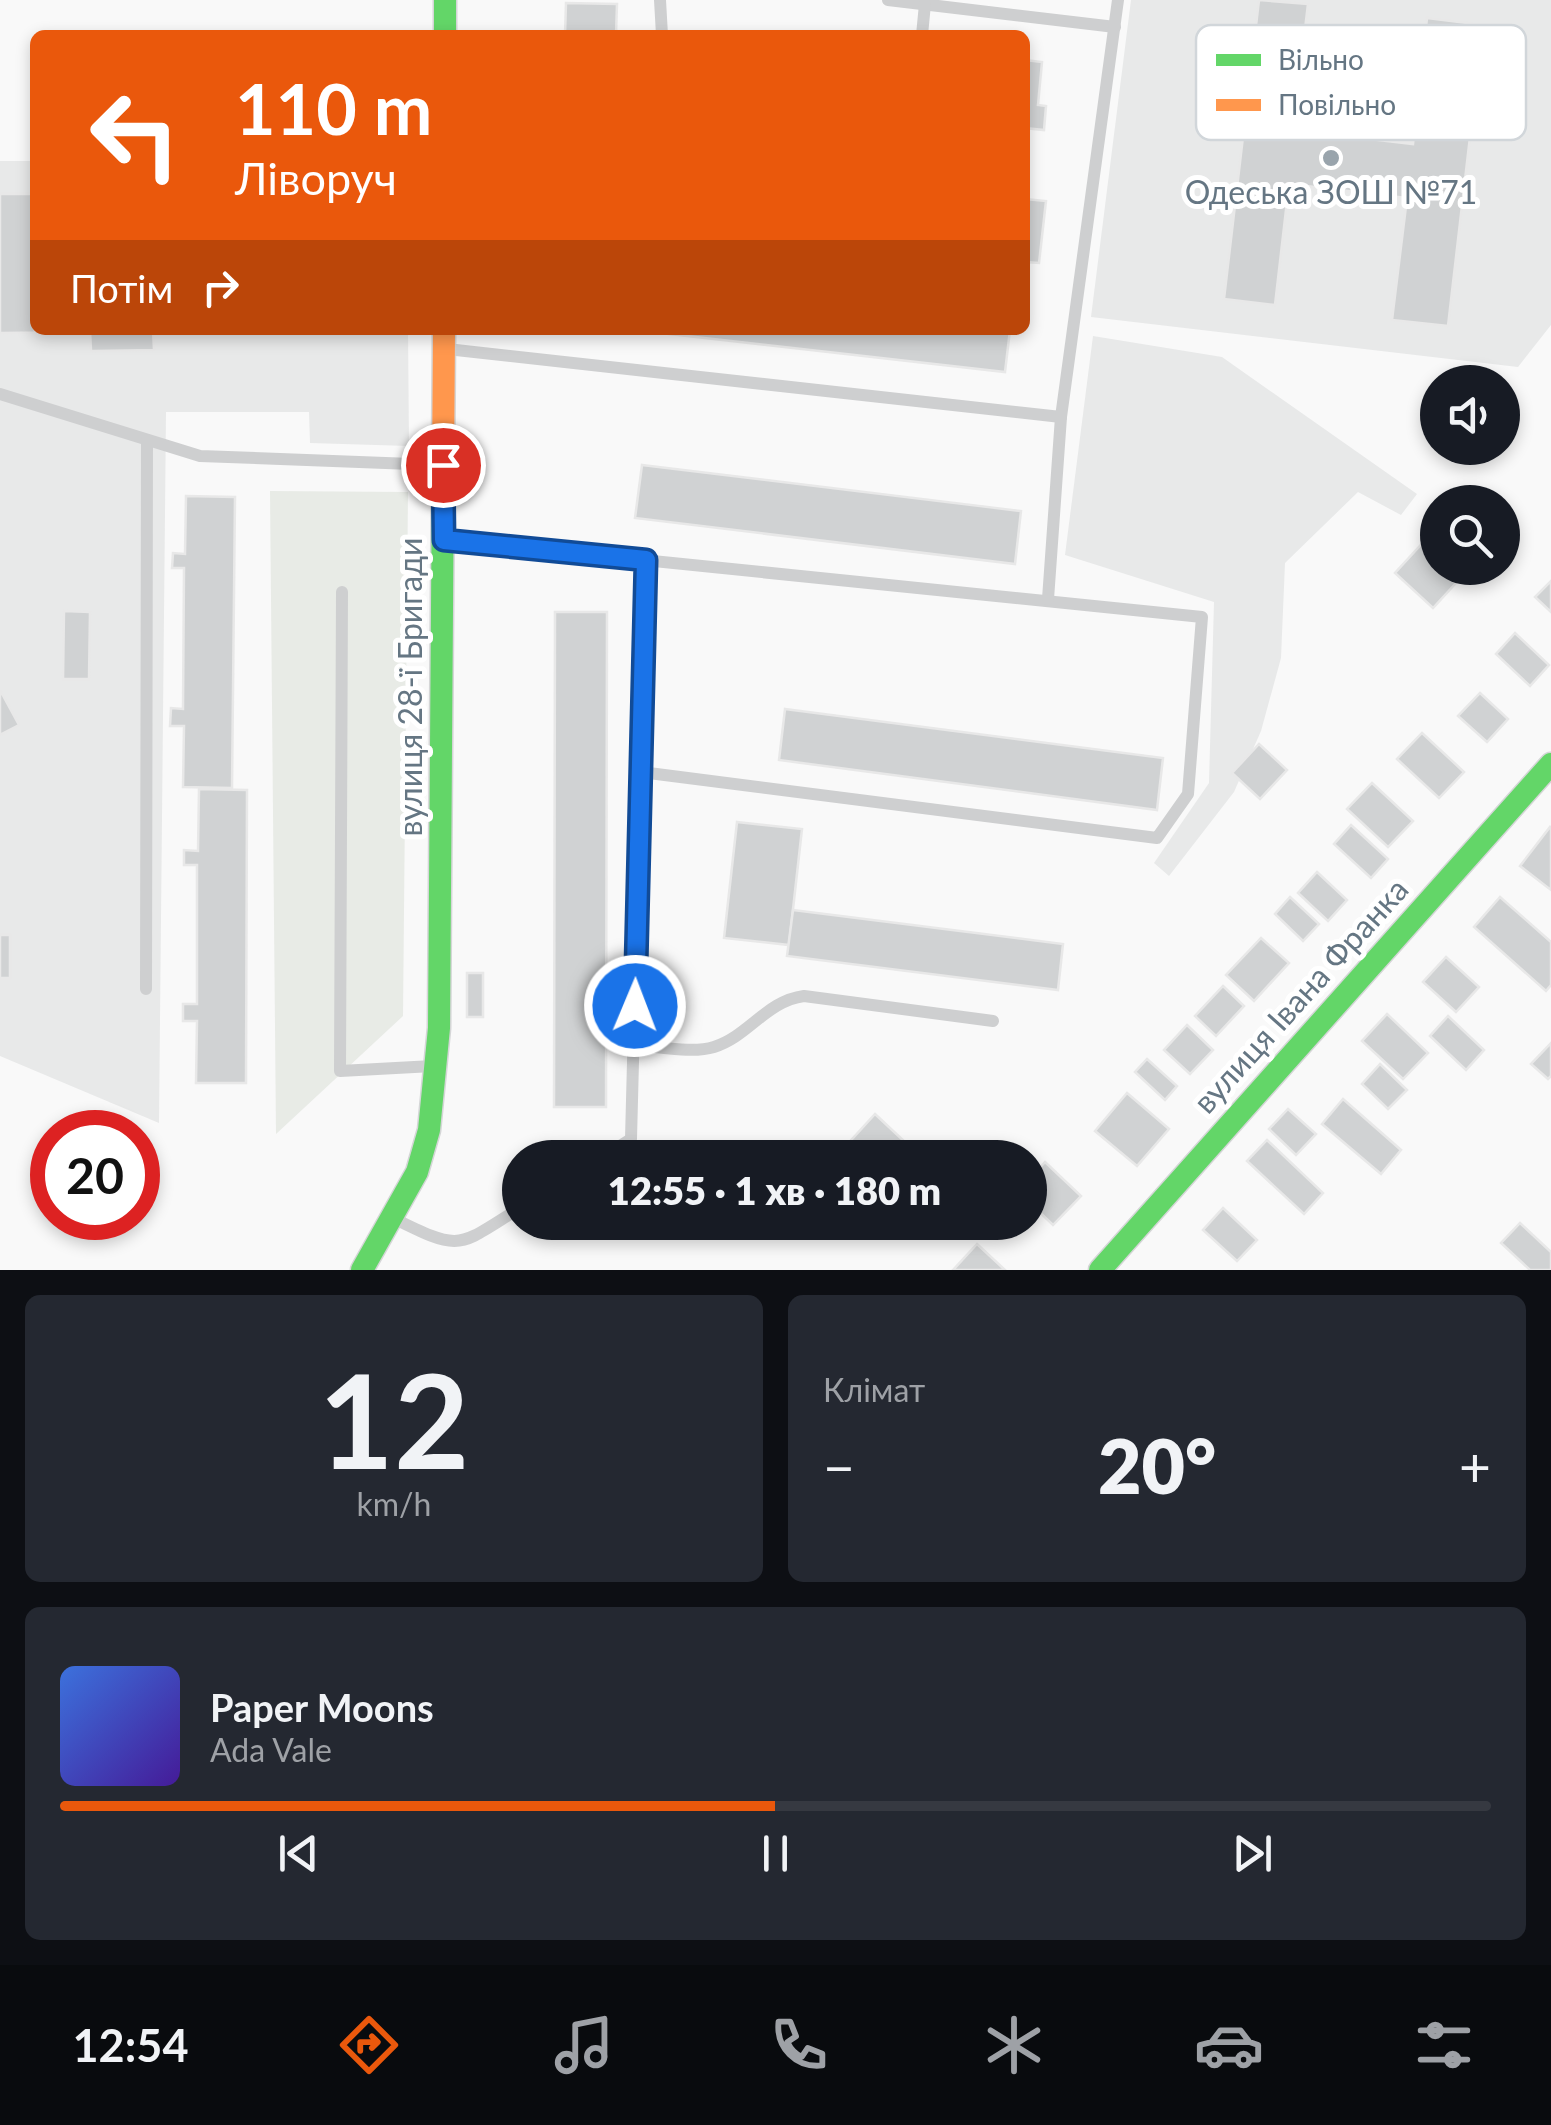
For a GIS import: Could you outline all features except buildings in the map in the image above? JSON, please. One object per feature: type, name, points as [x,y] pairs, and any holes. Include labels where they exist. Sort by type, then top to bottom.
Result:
[{"type":"street","points":[[445,0],[445,30]]},
{"type":"street","name":"вулиця 28-ї Бригади","points":[[362,1270],[417,1172],[429,1130],[436,1066],[441,984],[444,339]]},
{"type":"street","name":"вулиця Івана Франка","points":[[1100,1270],[1551,764]]},
{"type":"lane","points":[[660,0],[662,30]]},
{"type":"lane","points":[[888,0],[1115,27]]},
{"type":"lane","points":[[1048,599],[1061,417],[1118,0]]},
{"type":"lane","points":[[922,30],[925,4]]},
{"type":"lane","points":[[444,339],[1061,417]]},
{"type":"lane","points":[[0,394],[200,456],[443,465]]},
{"type":"lane","points":[[146,989],[147,440]]},
{"type":"lane","points":[[444,540],[1202,617],[1188,794],[1158,838],[641,772]]},
{"type":"lane","points":[[629,1140],[646,560]]},
{"type":"lane","points":[[342,592],[340,1071],[436,1066]]},
{"type":"lane","points":[[634,1045],[706,1049],[718,1046],[772,1006],[804,996],[994,1022]]},
{"type":"lane","points":[[393,1218],[449,1242],[462,1242],[502,1219]]},
{"type":"shaded area","name":"Одеська ЗОШ №71","points":[[1131,0],[1551,0],[1551,325],[1520,365],[1091,317]]},
{"type":"shaded area","points":[[0,161],[30,161],[30,335],[408,335],[409,446],[310,443],[309,412],[166,412],[159,1110],[128,1110],[0,1056]]},
{"type":"shaded area","points":[[1093,336],[1222,357],[1417,494],[1401,515],[1358,492],[1285,563],[1281,658],[1261,731],[1234,792],[1169,876],[1154,863],[1209,783],[1214,602],[1065,555]]},
{"type":"shaded area","points":[[270,491],[408,492],[403,1016],[276,1134]]},
{"type":"traffic: fast","points":[[445,0],[445,30]]},
{"type":"traffic: fast","points":[[362,1270],[417,1172],[429,1130],[439,1028],[443,469]]},
{"type":"traffic: fast","points":[[1100,1270],[1551,764]]},
{"type":"traffic: slow","points":[[443,469],[444,335]]},
{"type":"place","name":"Одеська ЗОШ №71","points":[[1331,158]]},
{"type":"route","points":[[443,465],[444,540],[646,560],[635,1006]]}]
